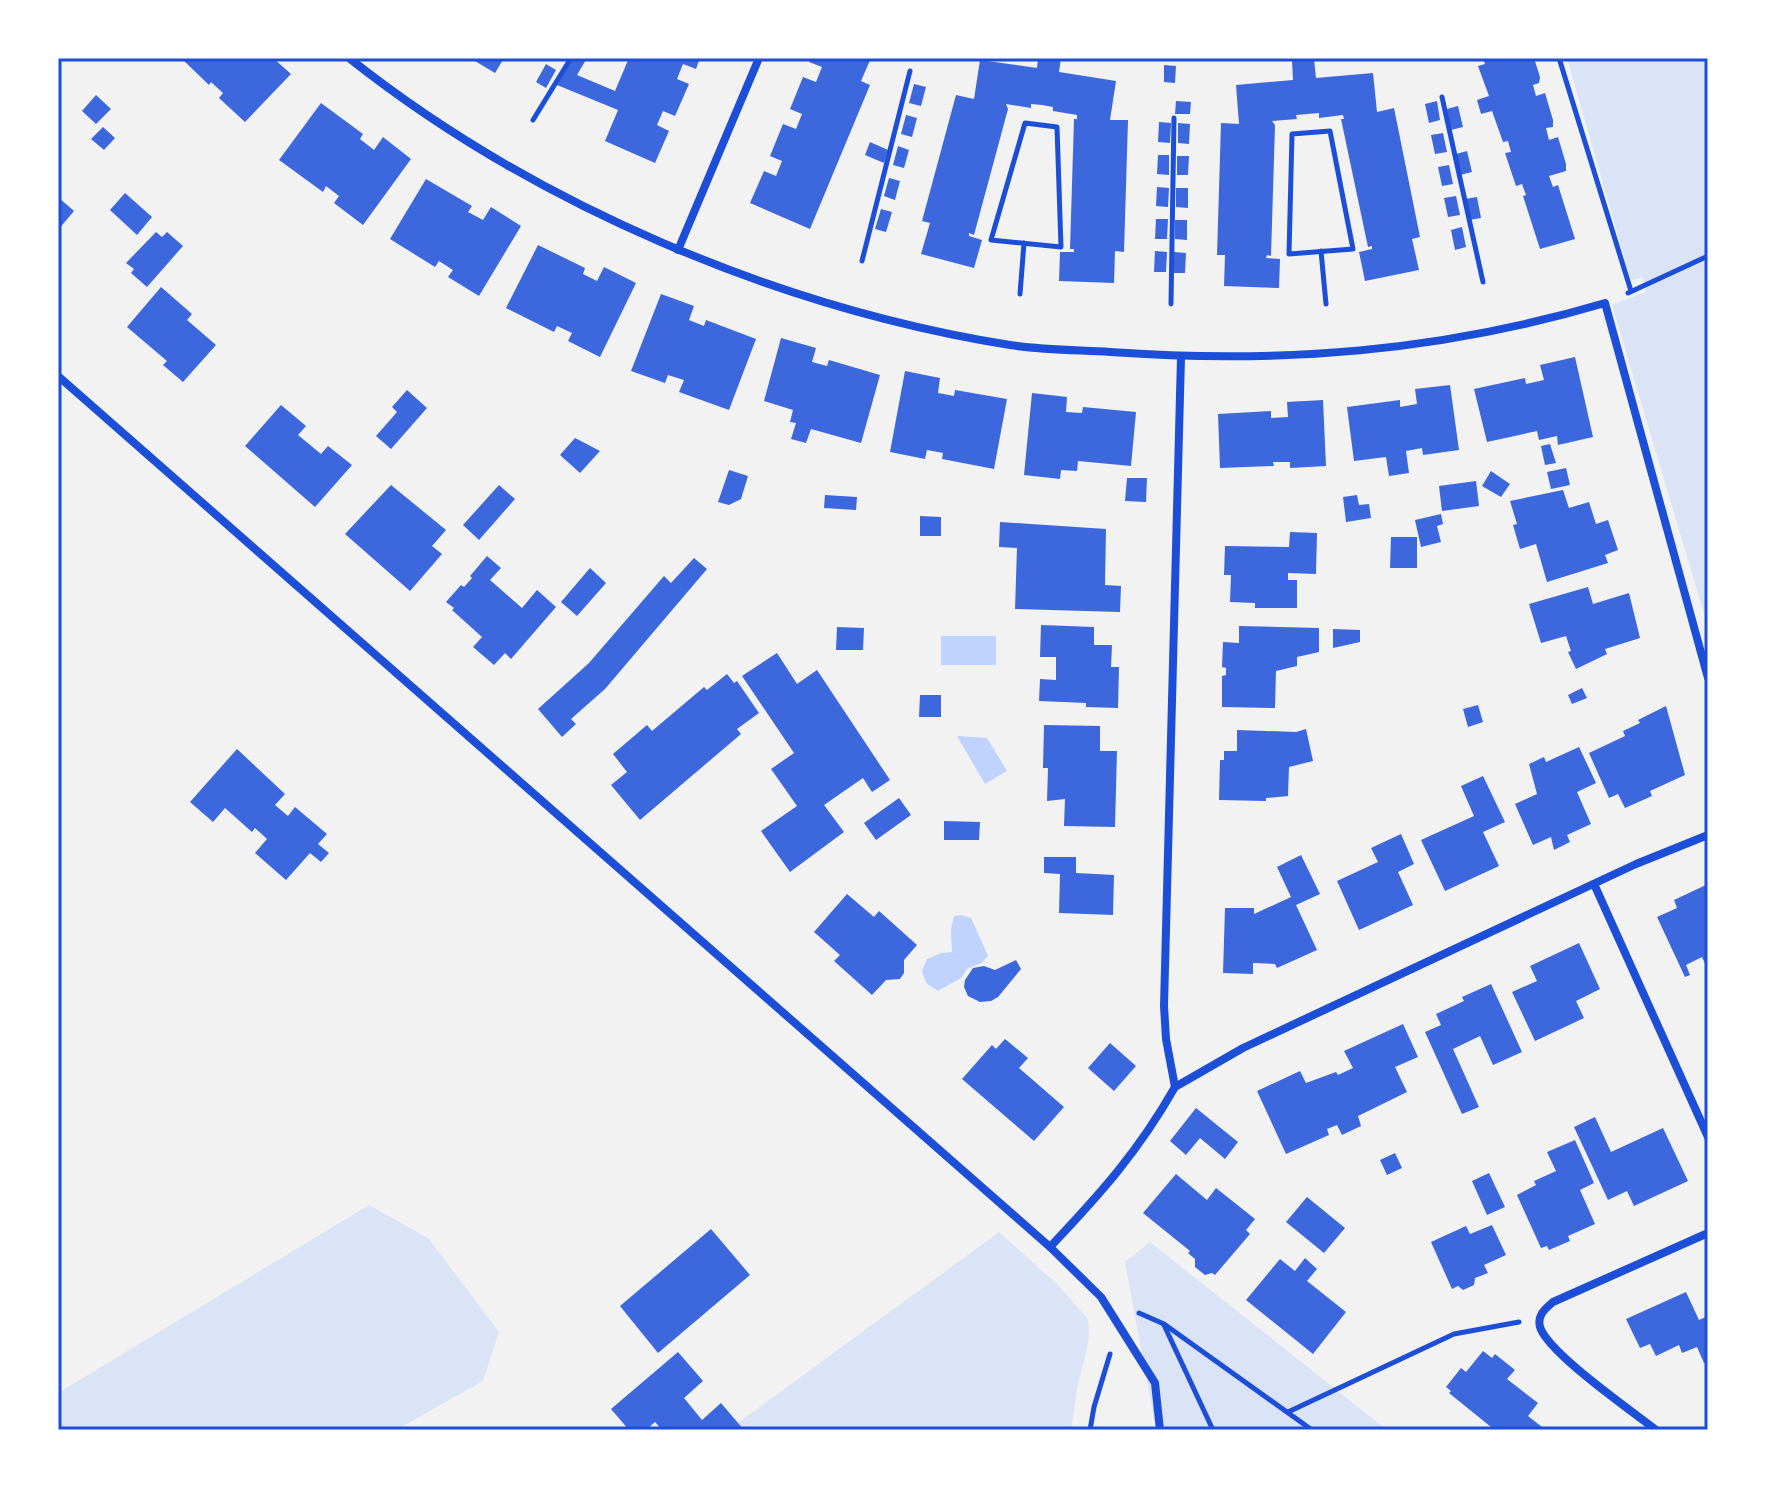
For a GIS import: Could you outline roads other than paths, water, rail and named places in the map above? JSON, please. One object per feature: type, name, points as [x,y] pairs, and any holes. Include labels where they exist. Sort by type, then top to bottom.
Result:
[{"type":"street","points":[[349,58],[439,124],[507,164],[678,250],[871,316],[1013,345],[1181,357],[1328,354],[1401,348],[1494,331],[1605,303],[1708,678]]},
{"type":"street","points":[[678,250],[759,58]]},
{"type":"street","points":[[1175,1087],[1166,1039],[1164,1006],[1181,357]]},
{"type":"street","points":[[58,376],[1050,1247],[1101,1297],[1155,1383],[1160,1430]]},
{"type":"street","points":[[1050,1247],[1110,1184],[1139,1146],[1175,1087],[1243,1048],[1594,884],[1708,835]]},
{"type":"street","points":[[1594,884],[1708,1137]]},
{"type":"street","points":[[1656,1430],[1561,1354],[1541,1329],[1539,1318],[1553,1302],[1708,1233]]},
{"type":"water","points":[[941,636],[996,636],[996,665],[941,665]]},
{"type":"water","points":[[957,736],[987,738],[1007,771],[985,784]]},
{"type":"water","points":[[954,916],[971,918],[988,956],[967,969],[961,978],[938,991],[926,983],[922,971],[927,959],[952,952]]}]
